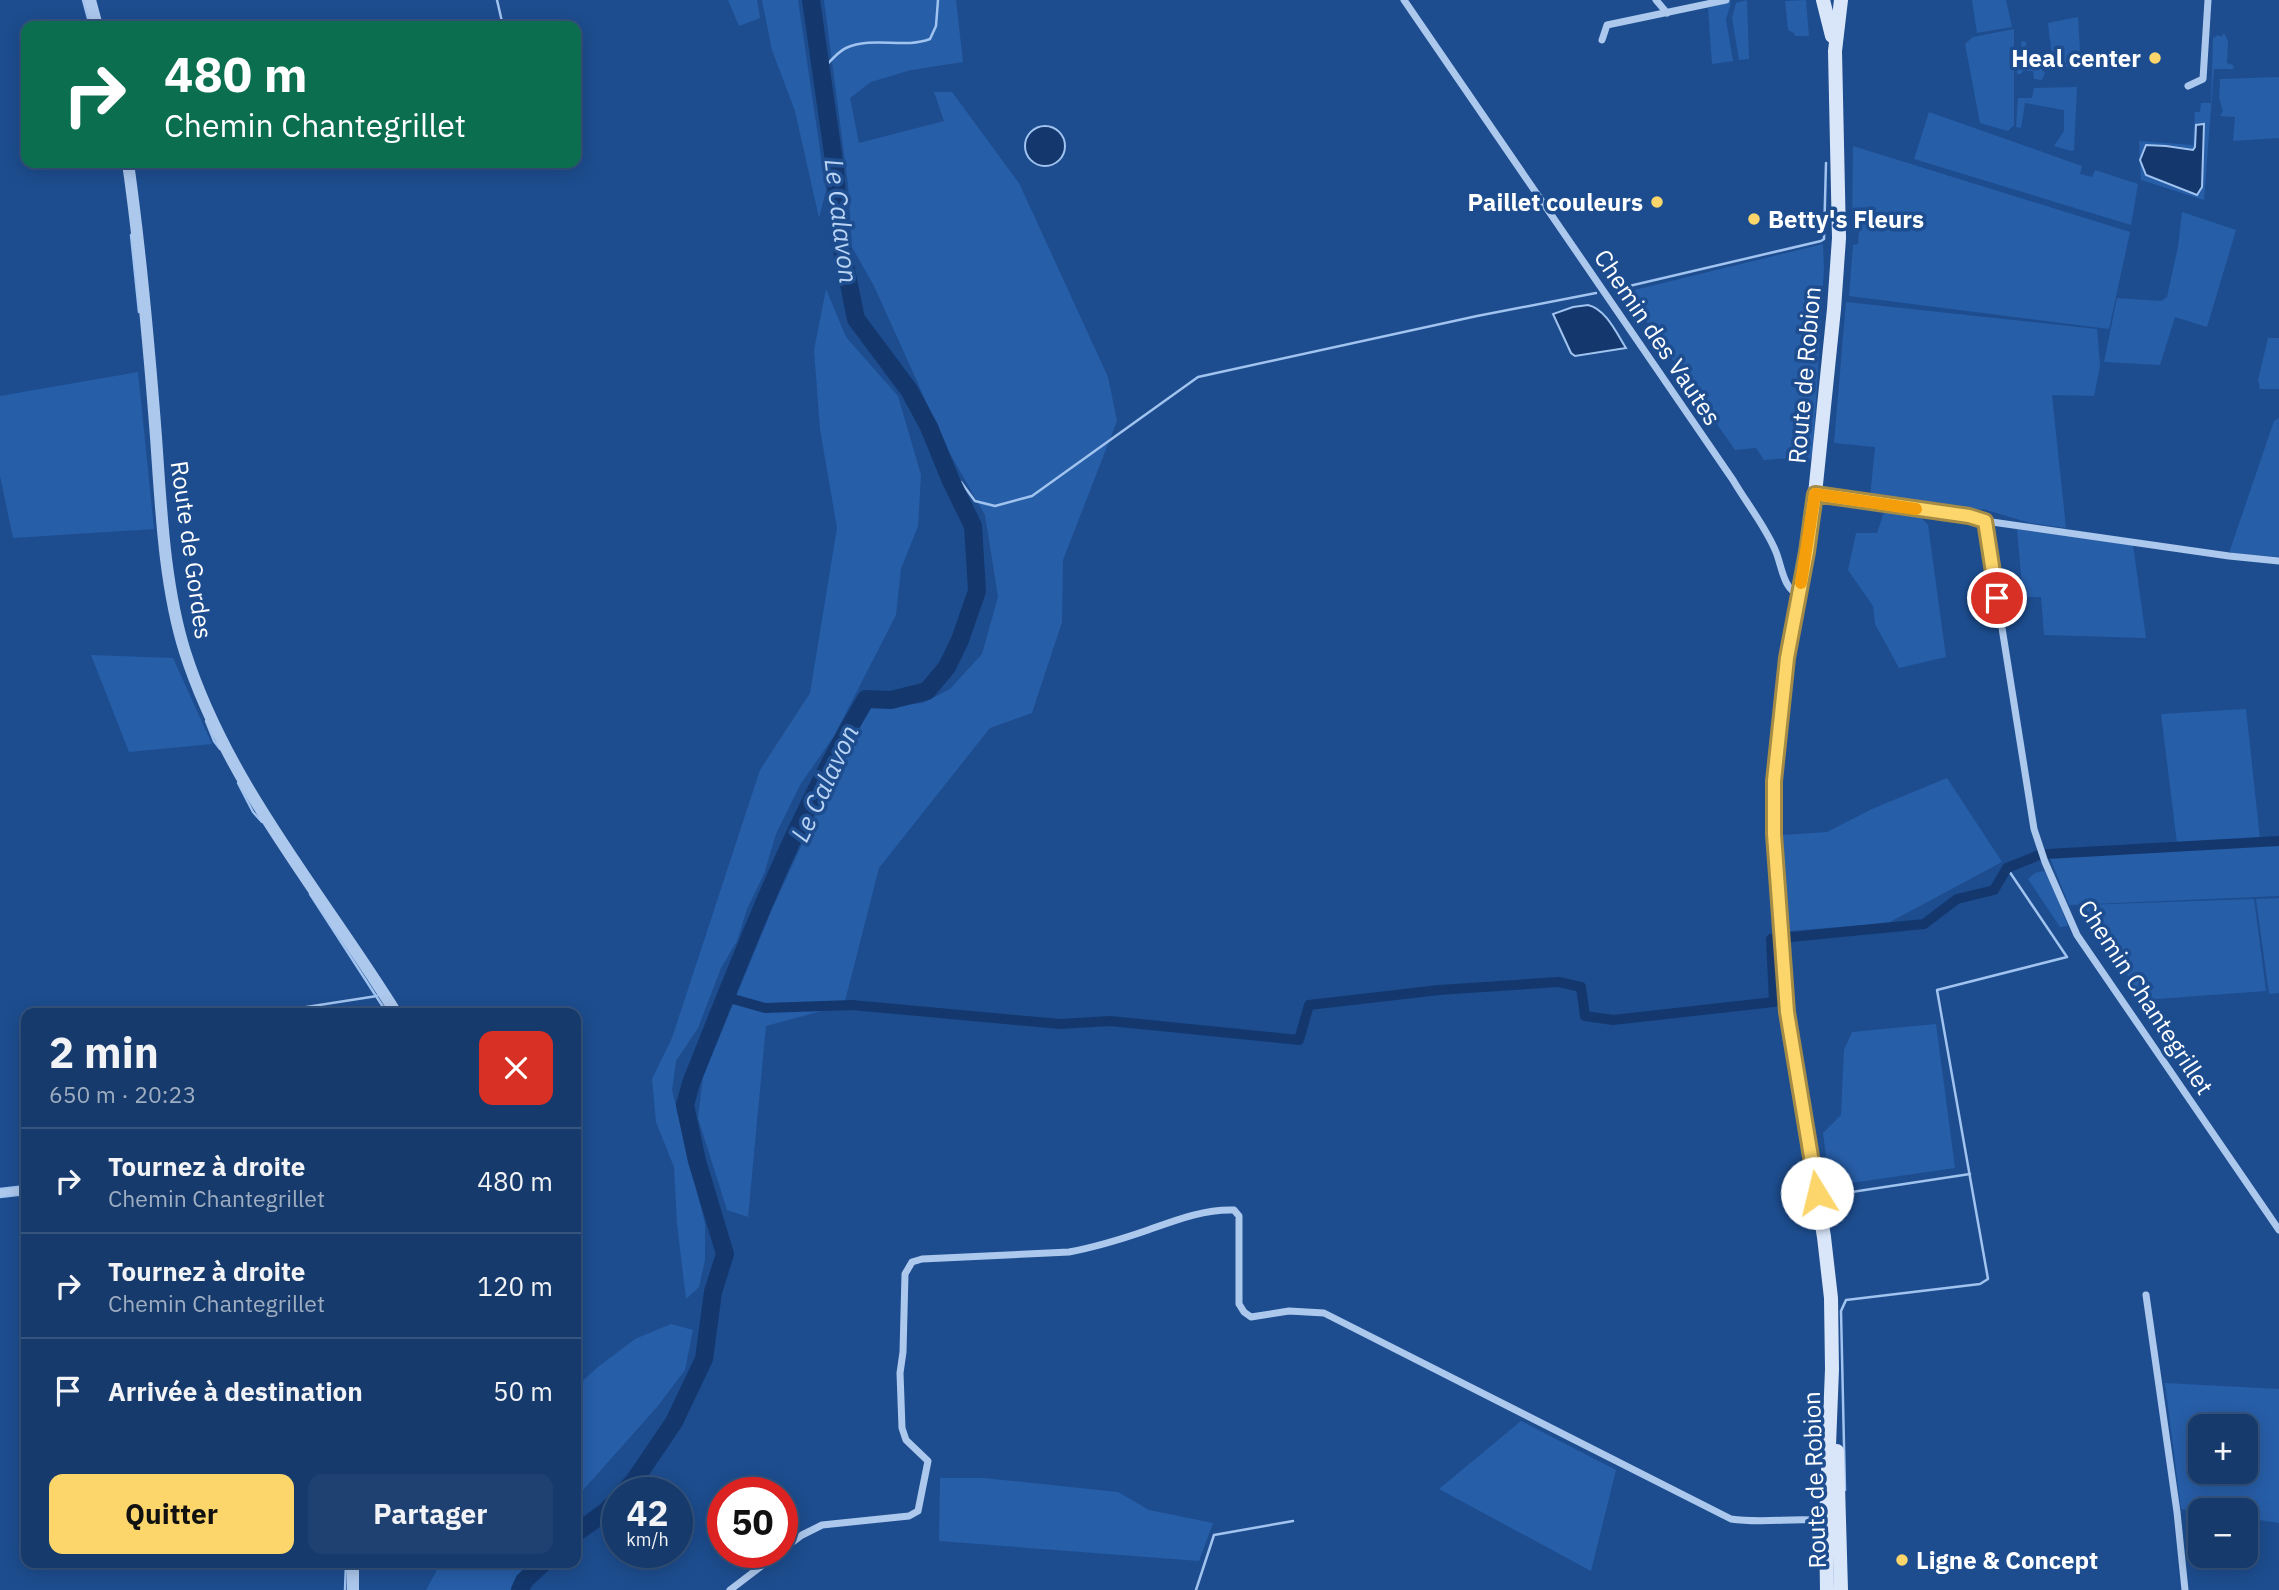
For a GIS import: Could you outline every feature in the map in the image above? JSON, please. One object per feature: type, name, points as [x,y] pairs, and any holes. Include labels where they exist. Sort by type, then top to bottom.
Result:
[{"type":"main road","name":"Route de Robion","points":[[1823,0],[1835,51]]},
{"type":"main road","points":[[1830,0],[1840,0]]},
{"type":"main road","name":"Route de Robion","points":[[1840,0],[1835,51],[1839,238],[1815,494],[1787,658],[1777,740],[1774,834],[1787,1012],[1828,1270],[1841,1590]]},
{"type":"main road","name":"Route de Robion","points":[[1827,1590],[1832,1369]]},
{"type":"street","points":[[90,0],[96,21]]},
{"type":"street","name":"Chemin des Vautes","points":[[1404,0],[1733,480],[1777,553],[1791,591],[1799,595]]},
{"type":"street","points":[[1656,0],[1667,13]]},
{"type":"street","points":[[1602,40],[1607,25],[1726,0]]},
{"type":"street","points":[[2188,86],[2203,79],[2208,0]]},
{"type":"street","name":"Route de Gordes","points":[[129,168],[171,588],[186,653],[207,709],[239,770],[281,841],[393,1008]]},
{"type":"street","points":[[1815,494],[1969,516],[1985,521],[2279,561]]},
{"type":"street","name":"Chemin Chantegrillet","points":[[1985,521],[2035,829],[2045,862],[2077,935],[2279,1230]]},
{"type":"street","points":[[0,1193],[21,1191]]},
{"type":"street","points":[[798,1538],[822,1525],[909,1516],[918,1511],[928,1461],[906,1440],[902,1428],[901,1400],[905,1274],[912,1262],[922,1259],[1069,1252],[1093,1247],[1173,1220],[1234,1210],[1239,1216],[1239,1304],[1251,1317],[1289,1311],[1324,1313],[1731,1519],[1760,1521],[1808,1518],[1830,1521],[1834,1552],[1840,1569]]},
{"type":"street","points":[[2146,1296],[2177,1512],[2185,1590]]},
{"type":"street","points":[[353,1568],[353,1590]]},
{"type":"street","points":[[730,1590],[759,1568]]},
{"type":"shaded area","points":[[728,0],[757,0],[760,18],[739,26]]},
{"type":"shaded area","points":[[762,0],[798,0],[826,191],[819,218],[795,111],[772,50]]},
{"type":"shaded area","points":[[824,0],[956,0],[963,62],[911,70],[871,82],[850,98],[859,143],[944,121],[934,92],[952,92],[1019,183],[1108,377],[1117,421],[1063,560],[1062,622],[1032,713],[990,728],[879,868],[844,1005],[766,1026],[748,1217],[727,1210],[698,1118],[703,1077],[773,907],[867,704],[888,707],[923,703],[950,689],[982,654],[998,597],[985,515],[948,450],[874,286],[852,247],[848,184]]},
{"type":"shaded area","points":[[1747,0],[1749,59],[1739,60],[1732,18],[1736,3]]},
{"type":"shaded area","points":[[1806,0],[1809,36],[1795,36],[1788,30],[1785,1]]},
{"type":"shaded area","points":[[1972,0],[2006,0],[2012,27],[1977,33]]},
{"type":"shaded area","points":[[1731,2],[1726,20],[1733,61],[1712,64],[1708,8]]},
{"type":"shaded area","points":[[2078,17],[2078,64],[2071,67],[2053,67],[2048,23]]},
{"type":"shaded area","points":[[2014,29],[2014,125],[2008,131],[1980,123],[1965,44],[1973,37]]},
{"type":"shaded area","points":[[2224,33],[2228,41],[2227,63],[2233,65],[2234,69],[2214,69],[2204,200],[2141,180],[2139,141],[2193,145],[2195,112],[2200,112],[2201,103],[2211,103],[2213,38],[2218,35],[2221,37]]},
{"type":"shaded area","points":[[2023,41],[2026,42],[2027,54],[2045,58],[2046,66],[2040,67],[2045,73],[2042,80],[2034,79],[2033,71],[2017,74],[2017,57],[2022,54]]},
{"type":"shaded area","points":[[2279,77],[2279,138],[2233,141],[2235,117],[2220,116],[2223,111],[2219,98],[2220,79]]},
{"type":"shaded area","points":[[2077,87],[2074,150],[2054,146],[2064,131],[2064,110],[2025,103],[2021,128],[2016,127],[2018,98],[2032,98],[2034,88]]},
{"type":"shaded area","points":[[1929,112],[2082,166],[2080,174],[2092,177],[2095,170],[2138,184],[2131,225],[1914,159]]},
{"type":"shaded area","points":[[2204,124],[2202,187],[2197,195],[2146,175],[2140,160],[2146,145],[2193,150],[2196,125]]},
{"type":"shaded area","points":[[1045,126],[1053,127],[1059,132],[1064,138],[1064,154],[1059,160],[1053,165],[1045,166],[1037,165],[1031,160],[1026,154],[1025,146],[1026,138],[1031,132],[1037,127]]},
{"type":"shaded area","points":[[1853,146],[2130,232],[2109,329],[1849,296],[1853,245],[1858,244],[1859,232],[1852,230]]},
{"type":"shaded area","points":[[2182,212],[2236,230],[2207,327],[2175,317],[2160,365],[2104,362],[2117,298],[2161,301],[2167,297],[2178,247]]},
{"type":"shaded area","points":[[1823,244],[1824,268],[1813,452],[1808,465],[1792,458],[1764,460],[1756,448],[1735,450],[1626,292]]},
{"type":"shaded area","points":[[826,289],[846,337],[898,396],[921,475],[918,526],[901,569],[896,615],[834,736],[800,785],[776,834],[764,874],[747,909],[737,941],[721,968],[698,1028],[676,1061],[672,1090],[705,1224],[705,1260],[699,1287],[686,1299],[677,1224],[674,1167],[656,1122],[652,1079],[672,1038],[760,770],[810,693],[837,528],[820,429],[814,350]]},
{"type":"shaded area","points":[[1846,302],[2097,329],[2100,366],[2094,396],[2052,395],[2066,528],[2030,523],[1983,509],[1965,512],[1870,497],[1875,447],[1834,443]]},
{"type":"shaded area","points":[[1588,305],[1606,317],[1626,348],[1575,356],[1571,353],[1553,314]]},
{"type":"shaded area","points":[[2268,338],[2279,338],[2279,389],[2260,389],[2258,380]]},
{"type":"shaded area","points":[[138,372],[154,529],[13,538],[0,476],[0,396]]},
{"type":"shaded area","points":[[2279,418],[2279,557],[2229,553],[2274,421]]},
{"type":"shaded area","points":[[1885,509],[1918,514],[1928,525],[1946,657],[1899,668],[1875,624],[1873,606],[1848,570],[1856,533],[1877,533]]},
{"type":"shaded area","points":[[2017,529],[2133,545],[2146,638],[2044,635],[2041,597],[2023,597]]},
{"type":"shaded area","points":[[91,655],[173,658],[212,744],[129,752]]},
{"type":"shaded area","points":[[2246,709],[2260,839],[2177,843],[2161,714]]},
{"type":"shaded area","points":[[1947,778],[2002,862],[1888,923],[1790,931],[1783,835],[1827,832],[1872,809]]},
{"type":"shaded area","points":[[2279,844],[2279,896],[2069,905],[2050,858]]},
{"type":"shaded area","points":[[2044,871],[2068,926],[2060,927],[2028,879],[2035,873]]},
{"type":"shaded area","points":[[2279,898],[2279,993],[2269,994],[2256,899]]},
{"type":"shaded area","points":[[2254,899],[2266,991],[2143,1000],[2083,905]]},
{"type":"shaded area","points":[[1936,1024],[1955,1168],[1830,1186],[1823,1133],[1841,1115],[1844,1050],[1852,1032]]},
{"type":"shaded area","points":[[671,1324],[693,1330],[685,1370],[657,1407],[581,1492],[581,1382],[635,1339]]},
{"type":"shaded area","points":[[2165,1383],[2279,1389],[2279,1523],[2258,1520],[2258,1498],[2188,1498],[2188,1510],[2181,1509]]},
{"type":"shaded area","points":[[1521,1421],[1616,1470],[1591,1571],[1439,1489]]},
{"type":"shaded area","points":[[940,1478],[984,1478],[1118,1492],[1149,1510],[1213,1523],[1199,1561],[939,1541]]},
{"type":"shaded area","points":[[438,1568],[524,1568],[513,1590],[426,1590]]},
{"type":"waterway","points":[[83,0],[89,21]]},
{"type":"waterway","points":[[497,0],[502,21]]},
{"type":"waterway","name":"Le Calavon","points":[[637,1477],[674,1422],[704,1359],[713,1292],[725,1254],[697,1161],[685,1105],[691,1083],[750,936],[793,839],[866,699],[891,700],[927,691],[947,667],[960,640],[977,591],[973,526],[929,427],[909,390],[856,319],[840,240],[835,168],[811,0]]},
{"type":"waterway","points":[[821,71],[839,52],[856,45],[910,43],[930,39],[936,26],[938,0]]},
{"type":"waterway","points":[[1625,287],[1821,241],[1824,239],[1826,163]]},
{"type":"waterway","points":[[131,235],[139,312]]},
{"type":"waterway","points":[[951,481],[961,482],[975,501],[995,506],[1032,496],[1198,377],[1596,293]]},
{"type":"waterway","points":[[206,721],[220,749]]},
{"type":"waterway","points":[[238,783],[253,812],[262,822]]},
{"type":"waterway","points":[[2047,854],[2279,841]]},
{"type":"waterway","points":[[726,997],[765,1008],[852,1005],[1060,1024],[1110,1021],[1299,1040],[1309,1005],[1439,990],[1559,982],[1581,987],[1585,1016],[1613,1020],[1774,1002],[1771,939],[1924,924],[1957,899],[1994,890],[2007,868],[2039,855]]},
{"type":"waterway","points":[[1845,1490],[1841,1311],[1846,1300],[1980,1284],[1988,1279],[1937,990],[2067,957],[2007,868]]},
{"type":"waterway","points":[[310,894],[384,1008]]},
{"type":"waterway","points":[[300,1008],[377,996]]},
{"type":"waterway","points":[[1832,1195],[1970,1174]]},
{"type":"waterway","points":[[0,1189],[21,1187]]},
{"type":"waterway","points":[[0,1197],[21,1195]]},
{"type":"waterway","name":"Le Calavon","points":[[581,1529],[602,1514]]},
{"type":"waterway","points":[[1196,1590],[1214,1535],[1293,1521]]},
{"type":"waterway","points":[[345,1590],[346,1568]]},
{"type":"waterway","name":"Le Calavon","points":[[520,1590],[524,1581],[538,1568]]},
{"type":"slow traffic","points":[[1801,583],[1815,494],[1916,509]]},
{"type":"place","name":"Heal center","points":[[2155,58]]},
{"type":"place","name":"Paillet couleurs","points":[[1657,202]]},
{"type":"place","name":"Betty's Fleurs","points":[[1754,219]]},
{"type":"place","name":"Ligne & Concept","points":[[1902,1560]]},
{"type":"route","points":[[1817,1193],[1787,1012],[1774,834],[1774,781],[1781,702],[1815,494],[1969,516],[1985,521],[1997,598]]}]
